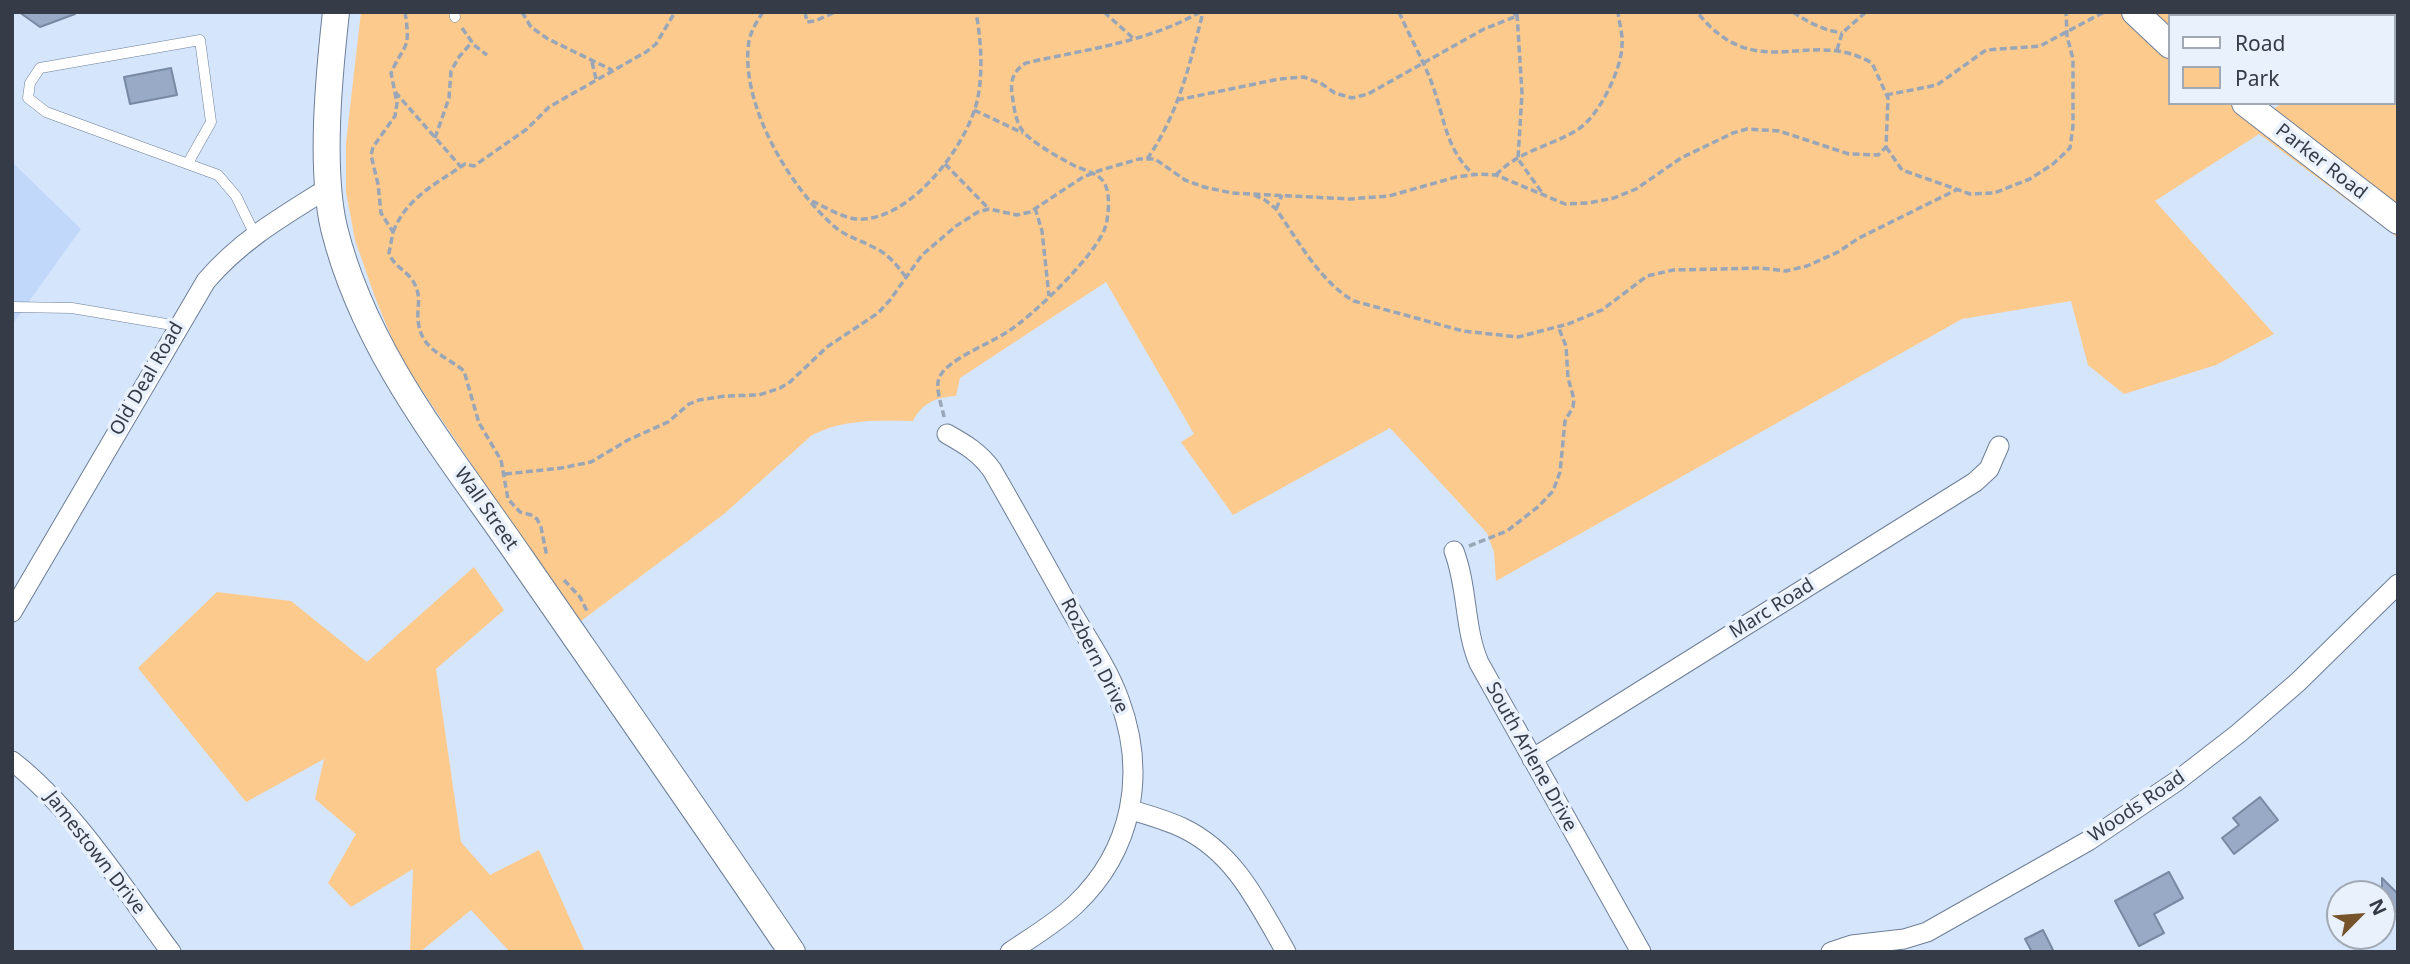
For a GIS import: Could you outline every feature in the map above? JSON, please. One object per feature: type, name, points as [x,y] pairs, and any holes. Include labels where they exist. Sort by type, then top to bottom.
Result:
[{"type":"street","name":"Wall Street","points":[[336,12],[329,113],[328,188],[334,225],[352,289],[398,379],[453,462],[612,686],[792,952]]},
{"type":"street","points":[[2134,12],[2168,43]]},
{"type":"street","name":"Parker Road","points":[[2248,105],[2398,221]]},
{"type":"street","name":"Old Deal Road","points":[[12,612],[206,281],[226,257],[328,188]]},
{"type":"street","name":"Rozbern Drive","points":[[947,434],[968,445],[992,470],[1118,696],[1132,742],[1134,768],[1131,810],[1115,851],[1095,883],[1074,906],[1010,952]]},
{"type":"street","name":"Marc Road","points":[[1532,759],[1975,482],[1989,469],[1999,446]]},
{"type":"street","name":"South Arlene Drive","points":[[1454,551],[1464,584],[1475,654],[1641,952]]},
{"type":"street","name":"Woods Road","points":[[1831,952],[1852,945],[1903,939],[1927,932],[2088,841],[2177,781],[2239,733],[2298,682],[2398,584]]},
{"type":"street","name":"Jamestown Drive","points":[[12,761],[49,793],[70,817],[171,952]]},
{"type":"street","points":[[1131,810],[1184,828],[1218,851],[1241,875],[1286,952]]},
{"type":"lane","points":[[188,163],[211,122],[200,40],[40,68],[30,83],[28,98],[46,112],[218,175],[236,196],[255,235]]},
{"type":"lane","points":[[12,307],[72,308],[178,326]]},
{"type":"path","points":[[393,232],[382,213],[370,155],[395,117],[397,103],[391,73],[407,46],[405,12]]},
{"type":"path","points":[[522,12],[531,27],[548,39],[612,70]]},
{"type":"path","points":[[548,560],[541,527],[531,515],[520,512],[508,499],[501,460],[479,423],[464,371],[430,350],[423,341],[419,330],[416,287],[408,273],[397,265],[389,253],[393,232],[409,204],[465,164],[474,166],[527,129],[549,107],[656,44],[675,12]]},
{"type":"path","points":[[763,12],[749,40],[749,71],[756,105],[766,131],[786,167],[809,199],[837,228],[889,257],[905,276]]},
{"type":"path","points":[[806,12],[807,22],[835,12]]},
{"type":"path","points":[[809,199],[856,219],[876,216],[896,208],[919,191],[945,164],[978,99],[982,61],[976,12]]},
{"type":"path","points":[[1104,12],[1135,40]]},
{"type":"path","points":[[1025,134],[1016,117],[1012,91],[1013,78],[1018,68],[1026,63],[1156,34],[1201,12]]},
{"type":"path","points":[[1147,159],[1162,138],[1177,100],[1191,60],[1201,12]]},
{"type":"path","points":[[1399,12],[1423,63],[1458,160],[1474,175]]},
{"type":"path","points":[[1496,174],[1592,119],[1619,65],[1622,44],[1618,12]]},
{"type":"path","points":[[1697,12],[1712,30],[1743,48],[1781,53],[1838,50],[1872,63],[1886,95],[1886,147],[1902,170],[1970,194],[1994,193],[2030,179],[2053,164],[2070,148],[2073,126],[2073,59],[2067,33],[2066,12]]},
{"type":"path","points":[[1793,12],[1827,31],[1842,33]]},
{"type":"path","points":[[1838,50],[1842,33],[1866,12]]},
{"type":"path","points":[[1886,95],[1937,85],[1986,50],[2040,46],[2104,12]]},
{"type":"path","points":[[1177,100],[1279,79],[1304,77],[1335,93],[1352,98],[1368,94],[1516,14],[1522,93],[1518,159],[1544,196]]},
{"type":"path","points":[[455,15],[472,42],[487,55]]},
{"type":"path","points":[[435,138],[445,111],[451,71],[472,42]]},
{"type":"path","points":[[591,60],[596,79]]},
{"type":"path","points":[[395,91],[461,167]]},
{"type":"path","points":[[947,434],[937,380],[941,373],[952,363],[1031,315],[1102,236],[1107,221],[1107,190],[1103,180],[1073,165],[1025,134],[974,110]]},
{"type":"path","points":[[505,474],[592,462],[628,440],[668,422],[689,404],[699,400],[760,395],[780,388],[827,347],[878,313],[937,239],[978,212],[989,209],[1017,215],[1035,208],[1092,173],[1139,159],[1155,159],[1185,180],[1232,193],[1350,200],[1389,196],[1474,175],[1496,174],[1566,204],[1614,198],[1636,190],[1702,147],[1747,129],[1779,131],[1849,154],[1878,155],[1886,147]]},
{"type":"path","points":[[945,164],[989,209]]},
{"type":"path","points":[[1251,194],[1276,209],[1326,278],[1340,293],[1354,301],[1464,331],[1518,337],[1602,310],[1647,276],[1673,270],[1760,268],[1786,271],[1807,266],[1838,252],[1859,237],[1958,189]]},
{"type":"path","points":[[1276,209],[1282,195]]},
{"type":"path","points":[[1035,208],[1041,231],[1049,296]]},
{"type":"path","points":[[1454,551],[1492,539],[1507,531],[1539,506],[1553,491],[1560,472],[1565,421],[1573,407],[1574,399],[1567,377],[1566,346],[1559,326]]},
{"type":"path","points":[[563,578],[580,597],[590,617]]},
{"type":"shaded area","points":[[12,162],[81,229],[12,325]]},
{"type":"green space","points":[[361,12],[2219,12],[2220,14],[2168,14],[2168,105],[2245,105],[2260,117],[2280,105],[2396,105],[2398,36],[2398,238],[2259,134],[2155,201],[2274,334],[2216,365],[2124,394],[2088,365],[2071,301],[1962,319],[1496,581],[1494,552],[1487,533],[1390,428],[1233,515],[1181,442],[1194,434],[1106,282],[960,378],[956,396],[930,402],[913,421],[849,423],[812,435],[724,514],[581,621],[507,517],[399,356],[355,240],[346,192],[346,143]]},
{"type":"green space","points":[[474,567],[504,610],[436,669],[461,842],[490,875],[539,850],[585,952],[510,952],[471,910],[420,952],[410,952],[413,869],[351,907],[328,883],[356,834],[315,799],[324,759],[246,802],[138,668],[217,592],[291,601],[367,662]]},
{"type":"building","points":[[19,12],[75,12],[75,14],[40,27]]},
{"type":"building","points":[[171,68],[177,95],[130,104],[124,77]]},
{"type":"building","points":[[2260,797],[2278,820],[2234,854],[2222,838],[2239,825],[2233,818]]},
{"type":"building","points":[[2169,872],[2183,898],[2154,914],[2164,933],[2139,946],[2115,901]]},
{"type":"building","points":[[2396,892],[2398,894],[2396,911]]},
{"type":"building","points":[[2043,930],[2054,952],[2032,952],[2025,939]]}]
